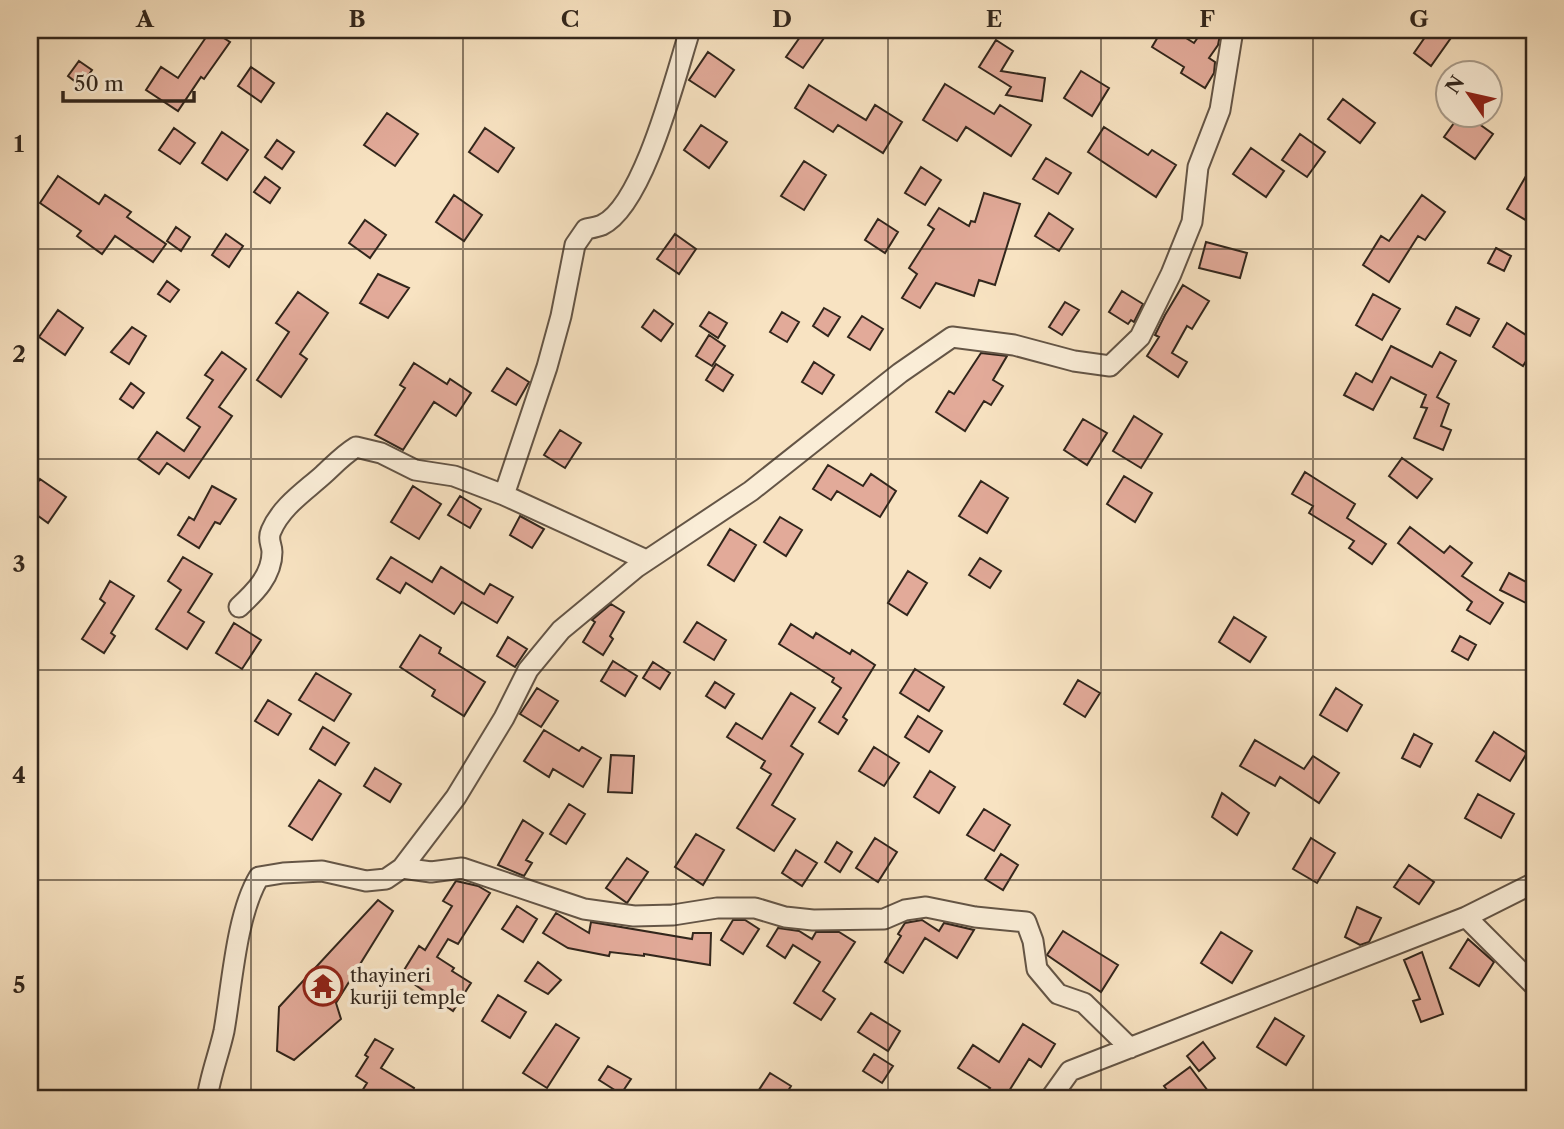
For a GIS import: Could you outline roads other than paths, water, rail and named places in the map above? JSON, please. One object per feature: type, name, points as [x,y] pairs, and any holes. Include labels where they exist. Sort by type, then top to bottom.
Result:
[{"type":"street","points":[[504,495],[547,367],[561,316],[575,245],[586,229],[603,225],[616,213],[651,155],[690,30]]},
{"type":"street","points":[[207,1099],[223,1033],[238,942],[253,887],[259,877],[322,871],[366,881],[386,879],[402,868],[456,797],[504,718],[528,670],[561,630],[646,560],[751,491],[878,390],[952,337],[1014,345],[1074,361],[1110,366],[1140,337],[1171,274],[1192,222],[1198,167],[1220,110],[1233,30]]},
{"type":"street","points":[[239,607],[260,587],[269,567],[272,551],[270,532],[292,501],[343,454],[356,447],[381,453],[415,470],[454,476],[504,495],[646,560]]},
{"type":"street","points":[[402,868],[431,872],[462,868],[584,909],[634,916],[673,915],[717,908],[755,908],[785,917],[813,920],[884,919],[905,909],[926,907],[975,917],[1026,922],[1033,940],[1037,969],[1051,986],[1058,994],[1084,1003],[1130,1048]]},
{"type":"street","points":[[1050,1099],[1070,1071],[1466,917],[1534,883]]},
{"type":"street","points":[[1466,917],[1534,985]]},
{"type":"place","name":"thayineri kuriji temple","points":[[323,986]]}]
